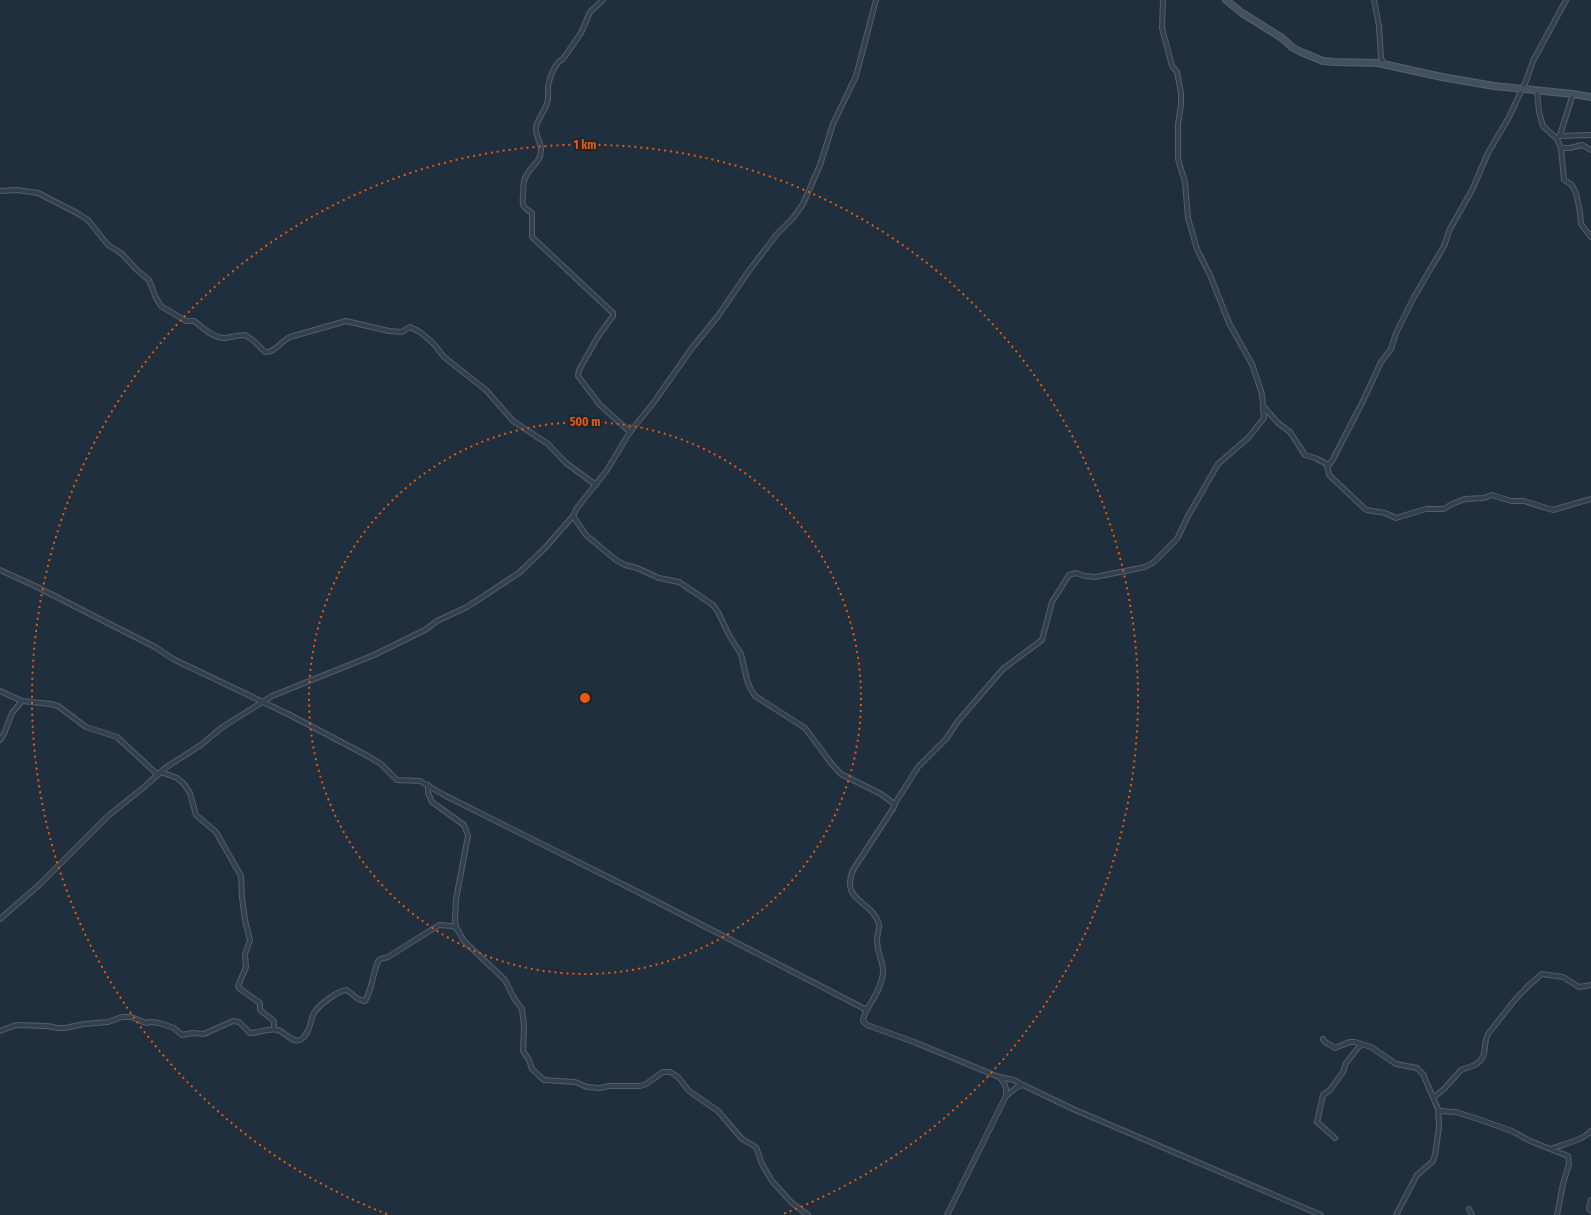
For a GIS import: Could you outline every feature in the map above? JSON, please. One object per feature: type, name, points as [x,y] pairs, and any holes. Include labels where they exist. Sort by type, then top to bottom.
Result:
[{"type":"street","points":[[603,0],[590,12],[581,33],[560,60],[553,73],[548,86],[547,104],[536,126],[536,134],[542,147],[541,154],[537,164],[525,176],[522,205],[525,209],[532,213],[532,237],[613,313],[613,316],[599,335],[579,370],[578,376],[600,405],[630,432]]},
{"type":"street","points":[[0,919],[59,865],[93,830],[160,774],[165,768],[201,744],[221,728],[261,701],[374,655],[419,633],[437,621],[473,603],[519,573],[545,548],[574,516],[577,508],[607,470],[630,432],[654,402],[692,348],[718,316],[748,272],[777,234],[793,218],[802,204],[820,165],[833,124],[856,76],[876,0]]},
{"type":"street","points":[[1163,0],[1162,28],[1172,66],[1177,72],[1181,93],[1178,124],[1178,159],[1185,182],[1188,218],[1197,250],[1210,275],[1229,323],[1252,364],[1262,394],[1264,418],[1237,449],[1218,464],[1188,516],[1178,539],[1159,558],[1145,567],[1130,571],[1095,577],[1076,573],[1069,575],[1052,602],[1042,640],[1003,669],[958,720],[942,743],[918,767],[851,876],[851,893],[875,916],[879,927],[877,943],[884,966],[884,974],[878,990],[867,1010],[864,1021],[867,1025],[914,1042],[999,1077],[1014,1080],[1022,1086],[1321,1215]]},
{"type":"street","points":[[1226,0],[1242,13],[1282,38],[1301,52],[1324,60],[1334,62],[1384,64],[1442,77],[1521,90],[1591,97]]},
{"type":"street","points":[[1374,0],[1379,26],[1381,58],[1384,64]]},
{"type":"street","points":[[1327,467],[1332,462],[1383,358],[1391,349],[1396,333],[1414,297],[1444,246],[1450,229],[1472,190],[1488,153],[1509,117],[1533,61],[1565,0]]},
{"type":"street","points":[[1538,91],[1539,112],[1543,126],[1556,138],[1561,148],[1564,180],[1571,184],[1576,193],[1581,224],[1591,237]]},
{"type":"street","points":[[1556,138],[1560,135],[1573,94]]},
{"type":"street","points":[[1560,135],[1591,135]]},
{"type":"street","points":[[1561,148],[1570,148],[1582,144],[1591,150]]},
{"type":"street","points":[[0,191],[17,190],[38,193],[77,213],[88,220],[108,245],[125,256],[134,268],[149,280],[161,306],[186,321],[194,321],[202,328],[218,336],[226,338],[244,335],[254,341],[265,352],[271,352],[290,337],[346,321],[389,331],[402,332],[410,327],[417,329],[433,343],[444,357],[486,390],[513,421],[548,444],[566,462],[596,485]]},
{"type":"street","points":[[1264,406],[1278,423],[1290,432],[1305,455],[1326,462],[1329,475],[1364,508],[1367,510],[1385,513],[1393,518],[1426,509],[1444,509],[1465,499],[1484,498],[1492,495],[1511,501],[1524,501],[1553,510],[1591,499]]},
{"type":"street","points":[[574,516],[586,535],[616,560],[626,566],[637,568],[659,578],[680,582],[713,605],[741,654],[747,680],[755,696],[805,728],[841,774],[881,794],[894,804]]},
{"type":"street","points":[[0,570],[33,584],[155,647],[173,659],[288,714],[381,764],[398,780],[416,780],[428,785],[446,796],[638,892],[867,1010]]},
{"type":"street","points":[[0,691],[22,701],[52,704],[63,709],[74,720],[86,727],[117,737],[160,774],[177,778],[184,784],[190,793],[196,815],[216,832],[241,876],[245,920],[250,940],[245,954],[246,967],[238,986],[260,1003],[260,1010],[274,1021],[274,1029]]},
{"type":"street","points":[[0,740],[4,734],[12,713],[22,701]]},
{"type":"street","points":[[428,785],[428,793],[432,802],[464,825],[468,836],[464,861],[461,869],[459,890],[456,899],[456,928],[464,941],[505,980],[514,998],[522,1009],[524,1026],[523,1052],[529,1060],[532,1069],[541,1078],[547,1080],[574,1082],[587,1087],[600,1088],[609,1086],[640,1086],[646,1084],[663,1072],[670,1072],[675,1075],[689,1091],[718,1111],[742,1139],[756,1147],[762,1164],[772,1181],[792,1204],[808,1215]]},
{"type":"street","points":[[0,1031],[16,1025],[66,1028],[84,1024],[108,1022],[127,1017],[135,1018],[146,1023],[160,1023],[174,1028],[182,1035],[192,1033],[204,1034],[233,1021],[239,1022],[250,1033],[274,1029],[281,1031],[293,1039],[300,1040],[310,1027],[315,1012],[336,994],[347,990],[358,999],[365,1001],[374,978],[378,962],[381,959],[388,957],[441,924],[456,928]]},
{"type":"street","points":[[1434,1097],[1444,1089],[1461,1070],[1475,1065],[1481,1060],[1484,1054],[1488,1034],[1514,1001],[1542,974],[1563,977],[1579,987],[1591,985]]},
{"type":"street","points":[[1323,1039],[1335,1048],[1350,1042],[1361,1044],[1370,1047],[1396,1064],[1417,1068],[1423,1074],[1434,1097],[1439,1111],[1435,1155],[1429,1165],[1417,1175],[1396,1215]]},
{"type":"street","points":[[1335,1138],[1317,1122],[1323,1095],[1330,1090],[1343,1072],[1346,1063],[1361,1044]]},
{"type":"street","points":[[947,1215],[1006,1096],[1007,1091],[999,1077]]},
{"type":"street","points":[[1006,1096],[1017,1087],[1022,1086]]},
{"type":"street","points":[[1439,1111],[1456,1112],[1481,1120],[1512,1131],[1568,1156],[1570,1159],[1569,1166],[1563,1184],[1558,1215]]},
{"type":"street","points":[[1551,1149],[1577,1140],[1591,1131]]},
{"type":"street","points":[[1591,1200],[1589,1209],[1591,1211]]},
{"type":"street","points":[[1469,1209],[1472,1215]]}]
